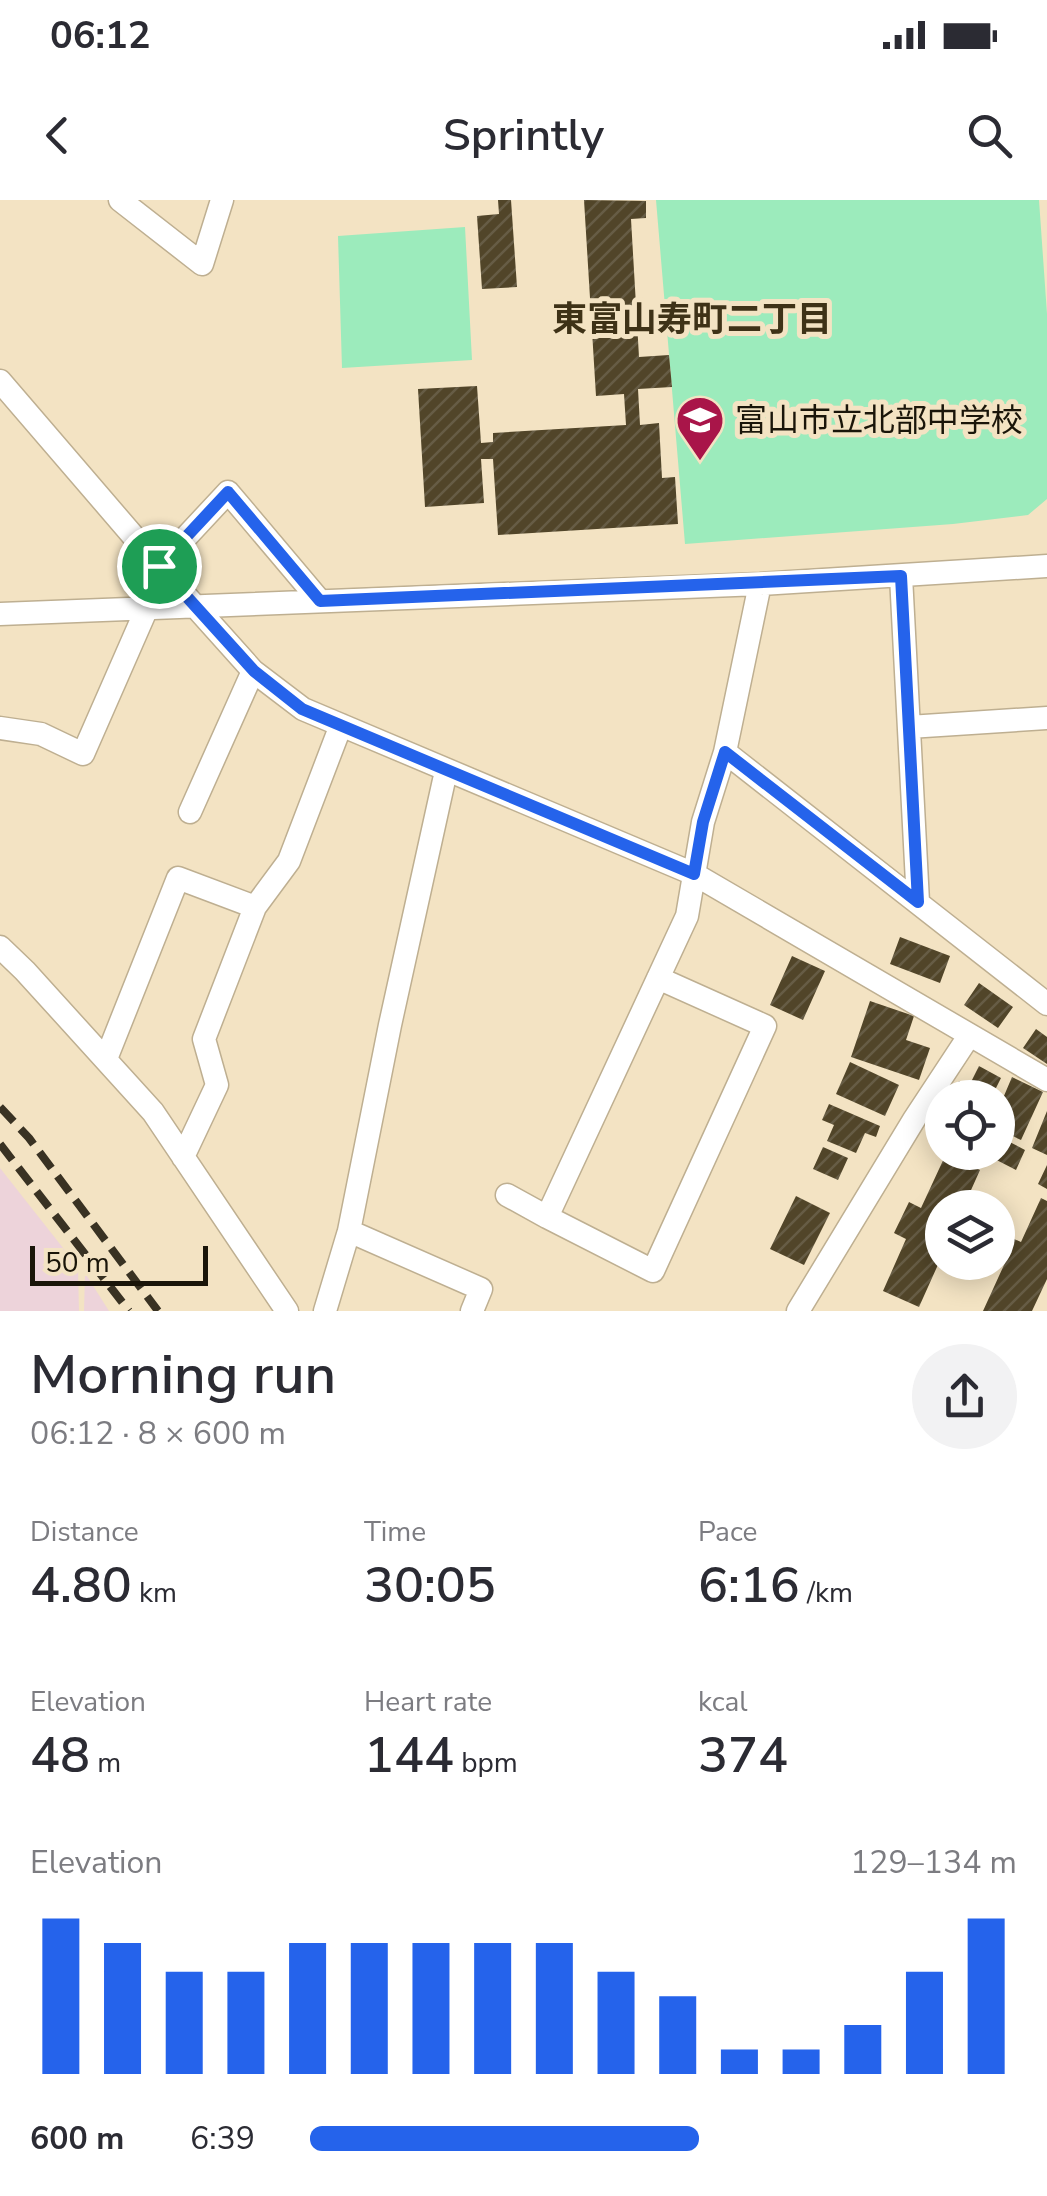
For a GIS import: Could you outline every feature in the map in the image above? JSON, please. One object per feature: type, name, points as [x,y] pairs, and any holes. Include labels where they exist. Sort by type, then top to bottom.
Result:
[{"type":"street","points":[[120,200],[202,264],[222,200]]},
{"type":"street","points":[[0,381],[254,671],[302,709],[694,874],[1047,1080]]},
{"type":"street","points":[[159,566],[228,492],[320,601]]},
{"type":"street","points":[[0,614],[760,584],[1047,566]]},
{"type":"street","points":[[901,576],[918,902]]},
{"type":"street","points":[[547,1218],[687,916],[703,822],[725,752],[760,584]]},
{"type":"street","points":[[0,728],[41,734],[82,754],[147,608]]},
{"type":"street","points":[[190,812],[254,671]]},
{"type":"street","points":[[909,727],[1047,718]]},
{"type":"street","points":[[183,1156],[217,1085],[204,1039],[255,907],[289,861],[342,726]]},
{"type":"street","points":[[725,752],[1046,1001]]},
{"type":"street","points":[[325,1311],[349,1231],[446,770]]},
{"type":"street","points":[[106,1059],[178,878],[255,907]]},
{"type":"street","points":[[0,947],[153,1112],[287,1311]]},
{"type":"street","points":[[507,1195],[653,1271],[765,1026],[658,978]]},
{"type":"street","points":[[798,1311],[915,1118],[970,1036]]},
{"type":"street","points":[[349,1231],[481,1289],[472,1311]]},
{"type":"shaded area","points":[[0,1168],[78,1267],[79,1311],[0,1311]]},
{"type":"shaded area","points":[[85,1273],[109,1311],[84,1311]]},
{"type":"green space","points":[[656,200],[1039,200],[1047,314],[1047,499],[1028,515],[685,544]]},
{"type":"green space","points":[[465,227],[472,360],[342,368],[338,236]]},
{"type":"building","points":[[498,200],[511,200],[517,287],[482,289],[477,216],[499,214]]},
{"type":"building","points":[[584,200],[646,201],[646,218],[631,219],[639,357],[669,355],[672,387],[638,389],[640,425],[659,423],[662,478],[675,477],[678,524],[498,535],[493,459],[481,459],[484,503],[425,507],[418,389],[477,386],[481,443],[493,442],[493,433],[626,425],[624,394],[596,396]]},
{"type":"building","points":[[900,937],[950,956],[940,983],[890,964]]},
{"type":"building","points":[[792,956],[825,971],[803,1020],[770,1005]]},
{"type":"building","points":[[979,983],[1013,1007],[998,1028],[964,1005]]},
{"type":"building","points":[[870,1001],[914,1016],[906,1040],[930,1048],[919,1080],[851,1057]]},
{"type":"building","points":[[1036,1029],[1047,1037],[1047,1064],[1023,1048]]},
{"type":"building","points":[[850,1062],[899,1085],[885,1116],[836,1094]]},
{"type":"building","points":[[979,1066],[1001,1078],[1000,1080],[972,1080]]},
{"type":"building","points":[[1012,1077],[1043,1092],[1021,1140],[1015,1137],[1015,1080],[1011,1080]]},
{"type":"building","points":[[829,1104],[880,1126],[876,1137],[865,1133],[856,1153],[827,1141],[834,1125],[822,1120]]},
{"type":"building","points":[[1047,1111],[1047,1155],[1032,1148]]},
{"type":"building","points":[[1015,1145],[1025,1150],[1015,1169]]},
{"type":"building","points":[[823,1147],[848,1158],[838,1180],[813,1169]]},
{"type":"building","points":[[1047,1165],[1047,1189],[1038,1184]]},
{"type":"building","points":[[939,1170],[980,1170],[971,1190],[929,1190]]},
{"type":"building","points":[[796,1196],[830,1213],[804,1265],[770,1249]]},
{"type":"building","points":[[1041,1198],[1047,1201],[1047,1279],[1032,1311],[983,1311],[997,1280],[1015,1280],[1015,1239],[1021,1242]]},
{"type":"building","points":[[925,1199],[925,1280],[931,1280],[919,1307],[883,1291],[906,1239],[894,1233],[909,1202],[921,1208]]},
{"type":"railway","points":[[0,1107],[29,1138],[158,1311]]},
{"type":"railway","points":[[0,1144],[129,1311]]},
{"type":"place","name":"富山市立北部中学校","points":[[700,462]]},
{"type":"district","name":"東富山寿町二丁目","points":[[692,319]]},
{"type":"route","points":[[228,492],[320,601],[901,576],[918,902],[725,752],[703,822],[694,874],[302,709],[254,671],[159,566],[228,492]]}]
